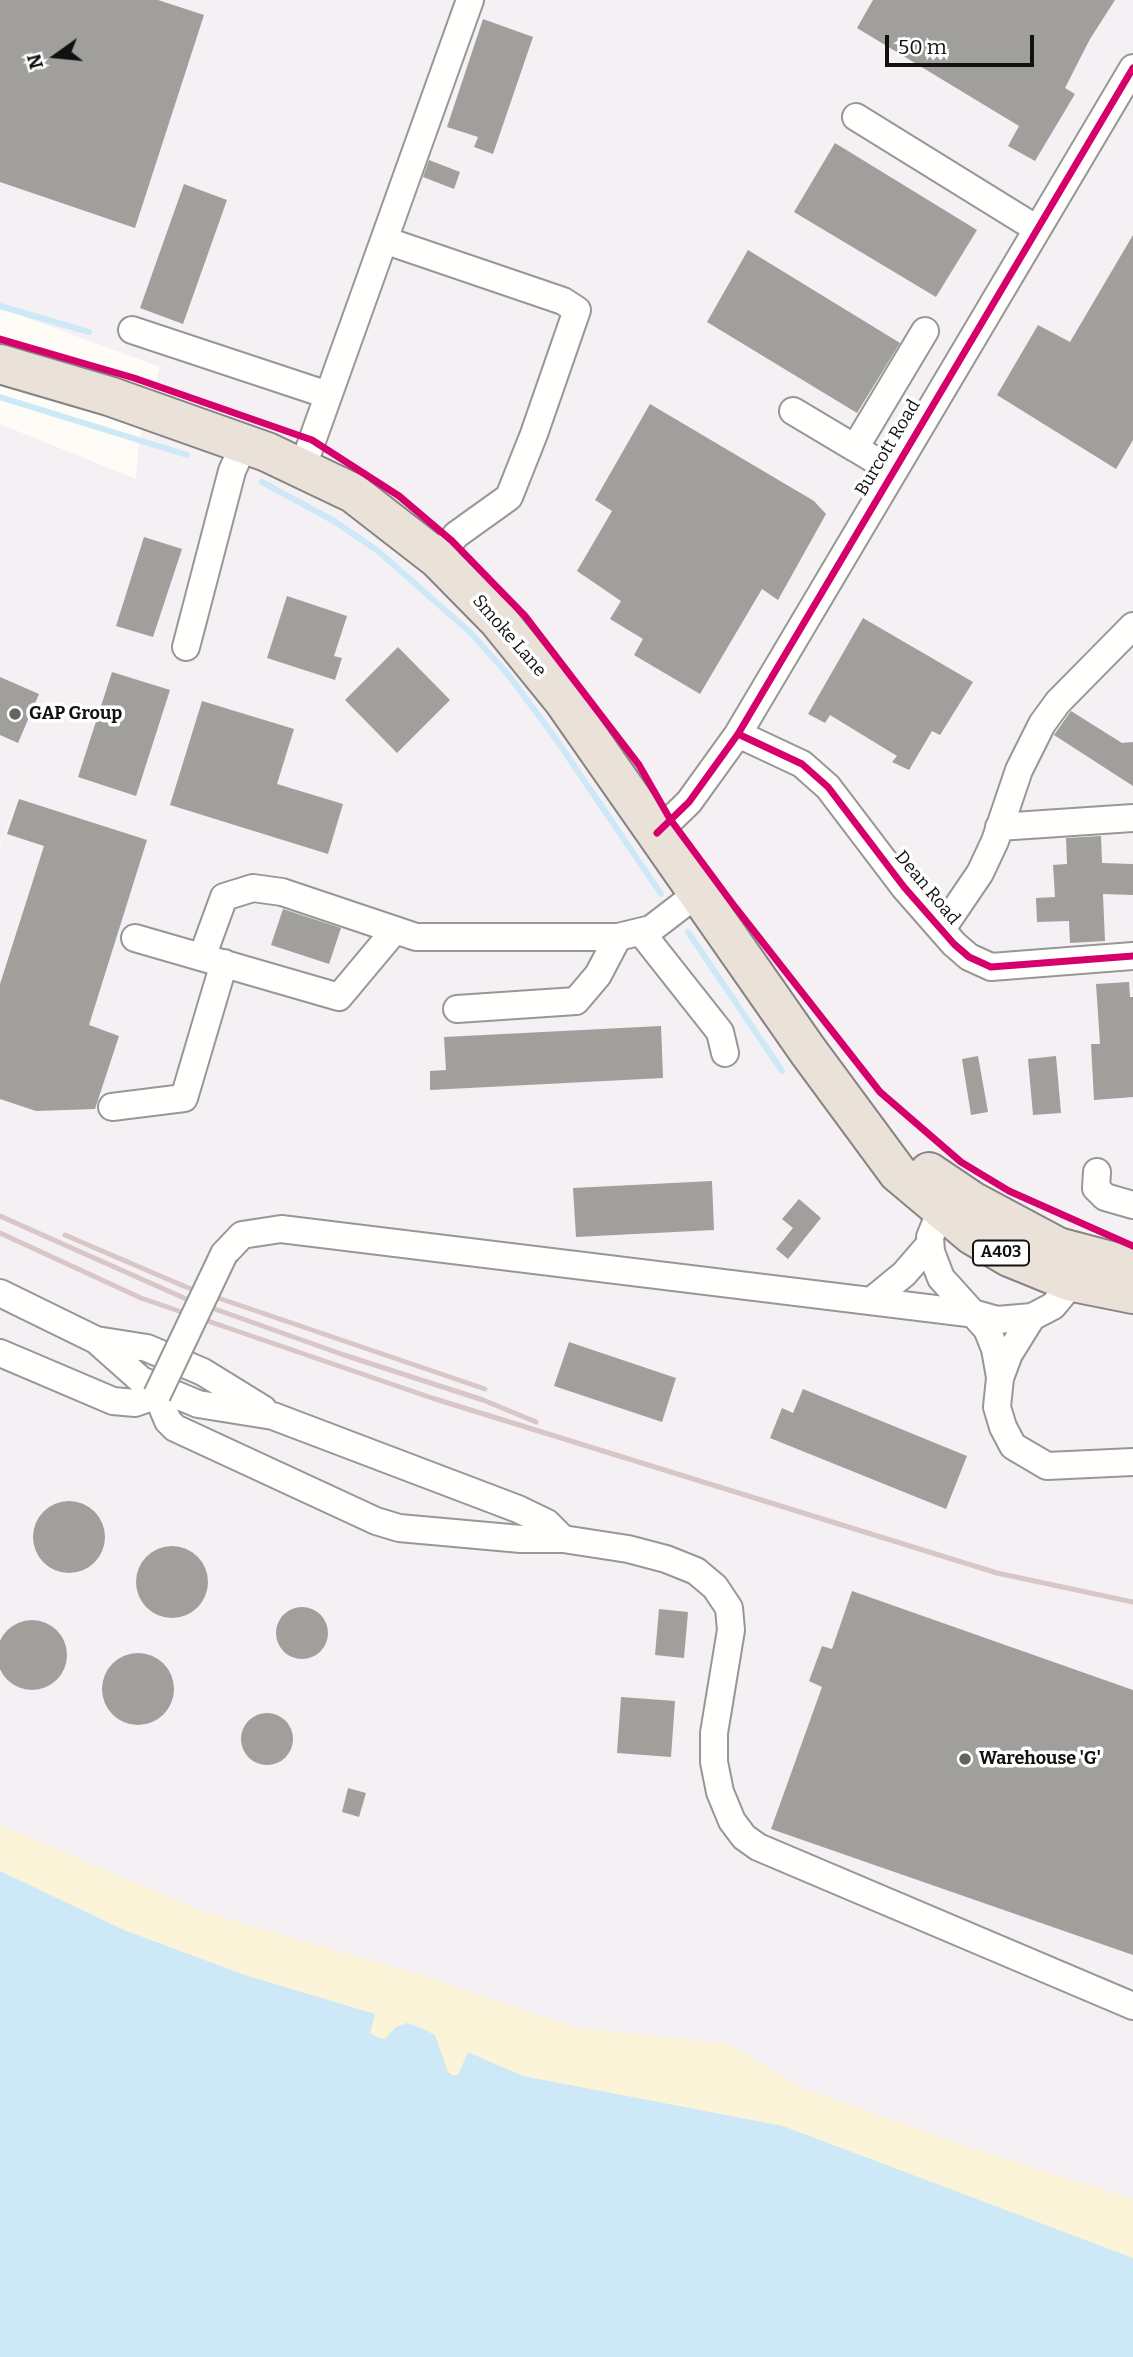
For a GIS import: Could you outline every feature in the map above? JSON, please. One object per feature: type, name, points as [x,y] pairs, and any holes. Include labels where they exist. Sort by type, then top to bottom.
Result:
[{"type":"highway","name":"Smoke Lane","points":[[0,364],[109,396],[244,444],[302,469],[353,493],[438,559],[498,620],[563,700],[808,1051],[854,1111],[898,1151],[948,1219]]},
{"type":"highway","name":"A403","points":[[948,1219],[1009,1257],[1064,1265],[1133,1267]]},
{"type":"highway","name":"A403","points":[[1064,1265],[1133,1294]]},
{"type":"street","points":[[302,469],[470,0]]},
{"type":"street","name":"Burcott Road","points":[[657,833],[689,802],[738,734],[1133,68]]},
{"type":"street","points":[[856,117],[1037,229]]},
{"type":"street","points":[[384,240],[563,301],[577,310],[509,497],[456,535],[438,559]]},
{"type":"street","points":[[132,330],[328,395]]},
{"type":"street","points":[[855,448],[925,331]]},
{"type":"street","points":[[793,411],[893,471]]},
{"type":"street","points":[[186,647],[232,471],[244,444]]},
{"type":"street","points":[[942,929],[980,873],[1019,770],[1042,724],[1058,702],[1133,626]]},
{"type":"street","name":"Dean Road","points":[[738,734],[802,764],[828,787],[904,887],[969,957],[991,967],[1133,956]]},
{"type":"street","points":[[999,827],[1133,818]]},
{"type":"street","points":[[112,1107],[184,1098],[224,897],[253,888],[282,892],[416,937],[629,935],[651,929],[698,893]]},
{"type":"street","points":[[135,938],[338,997],[395,930]]},
{"type":"street","points":[[457,1009],[576,1001],[629,935]]},
{"type":"street","points":[[629,935],[720,1032],[725,1053]]},
{"type":"street","points":[[1097,1172],[1096,1188],[1105,1197],[1133,1205]]},
{"type":"street","points":[[871,1301],[904,1274],[948,1219]]},
{"type":"street","points":[[948,1219],[941,1278],[976,1314],[993,1342],[1000,1378],[998,1407],[1003,1427],[1013,1446],[1027,1457],[1047,1466],[1133,1462]]},
{"type":"street","points":[[0,1353],[113,1401],[135,1403],[157,1395],[223,1254],[242,1235],[281,1229],[976,1314],[997,1320],[1032,1317],[1056,1303],[1064,1265]]},
{"type":"street","points":[[0,1293],[96,1340],[147,1348],[203,1372],[274,1416],[518,1508],[547,1523],[563,1539]]},
{"type":"street","points":[[1000,1378],[1015,1342],[1032,1317]]},
{"type":"street","points":[[157,1395],[168,1421],[175,1428],[376,1521],[399,1528],[521,1539],[563,1539],[628,1549],[666,1559],[696,1571],[715,1587],[729,1608],[731,1630],[714,1733],[714,1762],[720,1792],[732,1821],[744,1837],[758,1847],[1133,2006]]},
{"type":"shaded area","points":[[0,0],[1133,0],[1133,2256],[786,2125],[438,2037],[0,1863],[0,847],[32,764],[0,844],[0,424],[136,479],[139,440],[160,367],[0,308]]},
{"type":"sand","points":[[0,1825],[204,1912],[425,1976],[573,2027],[729,2044],[802,2088],[972,2148],[1133,2199],[1133,2266],[744,2120],[724,2117],[525,2131],[411,2050],[0,1910]]},
{"type":"water","points":[[0,1871],[124,1930],[245,1975],[375,2014],[370,2033],[377,2037],[385,2039],[396,2027],[407,2023],[421,2028],[435,2035],[448,2072],[453,2075],[458,2075],[468,2052],[523,2076],[783,2126],[1133,2258],[1133,2357],[0,2357]]},
{"type":"building","points":[[0,0],[158,0],[204,15],[135,228],[0,182]]},
{"type":"building","points":[[873,0],[1115,0],[1090,39],[1065,88],[1075,94],[1035,161],[1008,146],[1019,126],[857,28]]},
{"type":"building","points":[[483,19],[533,37],[493,154],[474,147],[478,137],[447,127]]},
{"type":"building","points":[[835,143],[977,230],[936,297],[794,212]]},
{"type":"building","points":[[429,160],[460,172],[454,189],[423,177]]},
{"type":"building","points":[[184,184],[227,200],[183,324],[140,308]]},
{"type":"building","points":[[1133,235],[1133,440],[1116,469],[997,395],[1038,325],[1070,342]]},
{"type":"building","points":[[748,250],[900,343],[857,413],[707,322]]},
{"type":"building","points":[[650,404],[814,501],[826,514],[778,600],[762,589],[700,694],[634,655],[643,639],[610,619],[621,601],[577,571],[612,511],[595,500]]},
{"type":"building","points":[[144,537],[182,549],[153,637],[116,626]]},
{"type":"building","points":[[287,596],[347,616],[334,656],[342,658],[335,680],[267,658]]},
{"type":"building","points":[[863,618],[973,682],[940,735],[932,731],[909,770],[892,762],[897,756],[830,715],[825,723],[808,714]]},
{"type":"building","points":[[398,647],[450,700],[397,753],[345,700]]},
{"type":"building","points":[[112,672],[170,690],[136,796],[78,777]]},
{"type":"building","name":"GAP Group","points":[[0,677],[39,694],[18,743],[0,735]]},
{"type":"building","points":[[202,701],[294,729],[277,784],[343,804],[328,854],[170,805]]},
{"type":"building","points":[[1071,711],[1122,743],[1133,742],[1133,786],[1054,735]]},
{"type":"building","points":[[19,799],[147,840],[89,1025],[119,1036],[95,1109],[36,1111],[0,1099],[0,984],[44,846],[7,834]]},
{"type":"building","points":[[1101,836],[1102,863],[1133,864],[1133,895],[1103,894],[1105,941],[1070,943],[1069,921],[1037,922],[1036,898],[1055,897],[1053,865],[1067,864],[1066,838]]},
{"type":"building","points":[[283,909],[341,928],[329,964],[271,945]]},
{"type":"building","points":[[1129,982],[1130,997],[1133,997],[1133,1097],[1094,1100],[1091,1044],[1100,1044],[1096,984]]},
{"type":"building","points":[[661,1026],[663,1078],[430,1090],[430,1071],[446,1070],[444,1037]]},
{"type":"building","points":[[978,1056],[988,1112],[971,1115],[962,1059]]},
{"type":"building","points":[[1056,1056],[1061,1113],[1033,1115],[1028,1059]]},
{"type":"building","points":[[712,1181],[714,1230],[576,1237],[573,1188]]},
{"type":"building","points":[[799,1199],[821,1218],[788,1259],[776,1249],[793,1228],[782,1219]]},
{"type":"building","points":[[569,1342],[676,1378],[662,1422],[554,1386]]},
{"type":"building","points":[[803,1389],[967,1456],[946,1509],[770,1438],[782,1408],[793,1413]]},
{"type":"building","points":[[69,1501],[89,1507],[99,1517],[105,1537],[99,1557],[89,1567],[69,1573],[49,1567],[39,1557],[33,1537],[39,1517],[49,1507]]},
{"type":"building","points":[[172,1546],[192,1552],[202,1562],[208,1582],[202,1602],[192,1612],[172,1618],[152,1612],[142,1602],[136,1582],[142,1562],[152,1552]]},
{"type":"building","name":"Warehouse 'G'","points":[[852,1591],[1133,1690],[1133,1955],[771,1829],[822,1687],[809,1681],[822,1646],[832,1649]]},
{"type":"building","points":[[302,1607],[312,1609],[320,1615],[326,1623],[326,1643],[320,1651],[312,1657],[302,1659],[292,1657],[284,1651],[278,1643],[276,1633],[278,1623],[284,1615],[292,1609]]},
{"type":"building","points":[[659,1609],[688,1612],[684,1658],[655,1655]]},
{"type":"building","points":[[39,1620],[52,1626],[61,1635],[65,1641],[65,1669],[57,1680],[46,1688],[25,1690],[7,1680],[-1,1669],[-3,1648],[7,1630],[18,1622]]},
{"type":"building","points":[[138,1653],[158,1659],[168,1669],[174,1689],[168,1709],[158,1719],[138,1725],[118,1719],[108,1709],[102,1689],[108,1669],[118,1659]]},
{"type":"building","points":[[621,1697],[675,1701],[671,1757],[617,1753]]},
{"type":"building","points":[[267,1713],[277,1715],[285,1721],[291,1729],[291,1749],[285,1757],[277,1763],[267,1765],[257,1763],[249,1757],[243,1749],[241,1739],[243,1729],[249,1721],[257,1715]]},
{"type":"building","points":[[348,1788],[366,1793],[359,1817],[342,1812]]},
{"type":"waterway","points":[[0,306],[89,332]]},
{"type":"waterway","points":[[0,397],[187,455]]},
{"type":"waterway","points":[[262,482],[334,521],[378,551],[471,633],[510,677],[556,739],[661,894]]},
{"type":"waterway","points":[[688,932],[782,1071]]},
{"type":"railway","points":[[0,1216],[184,1298],[344,1355],[483,1400],[536,1422]]},
{"type":"railway","points":[[0,1233],[141,1298],[432,1398],[997,1573],[1133,1602]]},
{"type":"railway","points":[[65,1235],[186,1287],[485,1389]]},
{"type":"cycle path","points":[[657,833],[689,802],[738,734],[1133,68]]},
{"type":"cycle path","points":[[0,339],[134,378],[312,440],[399,496],[452,541],[525,616],[639,765],[670,819],[735,907],[880,1092],[961,1162],[1009,1191],[1133,1246]]},
{"type":"cycle path","points":[[738,734],[802,764],[828,787],[904,887],[954,944],[969,957],[991,967],[1133,956]]},
{"type":"place","name":"GAP Group","points":[[15,714]]},
{"type":"place","name":"Warehouse 'G'","points":[[965,1759]]}]
